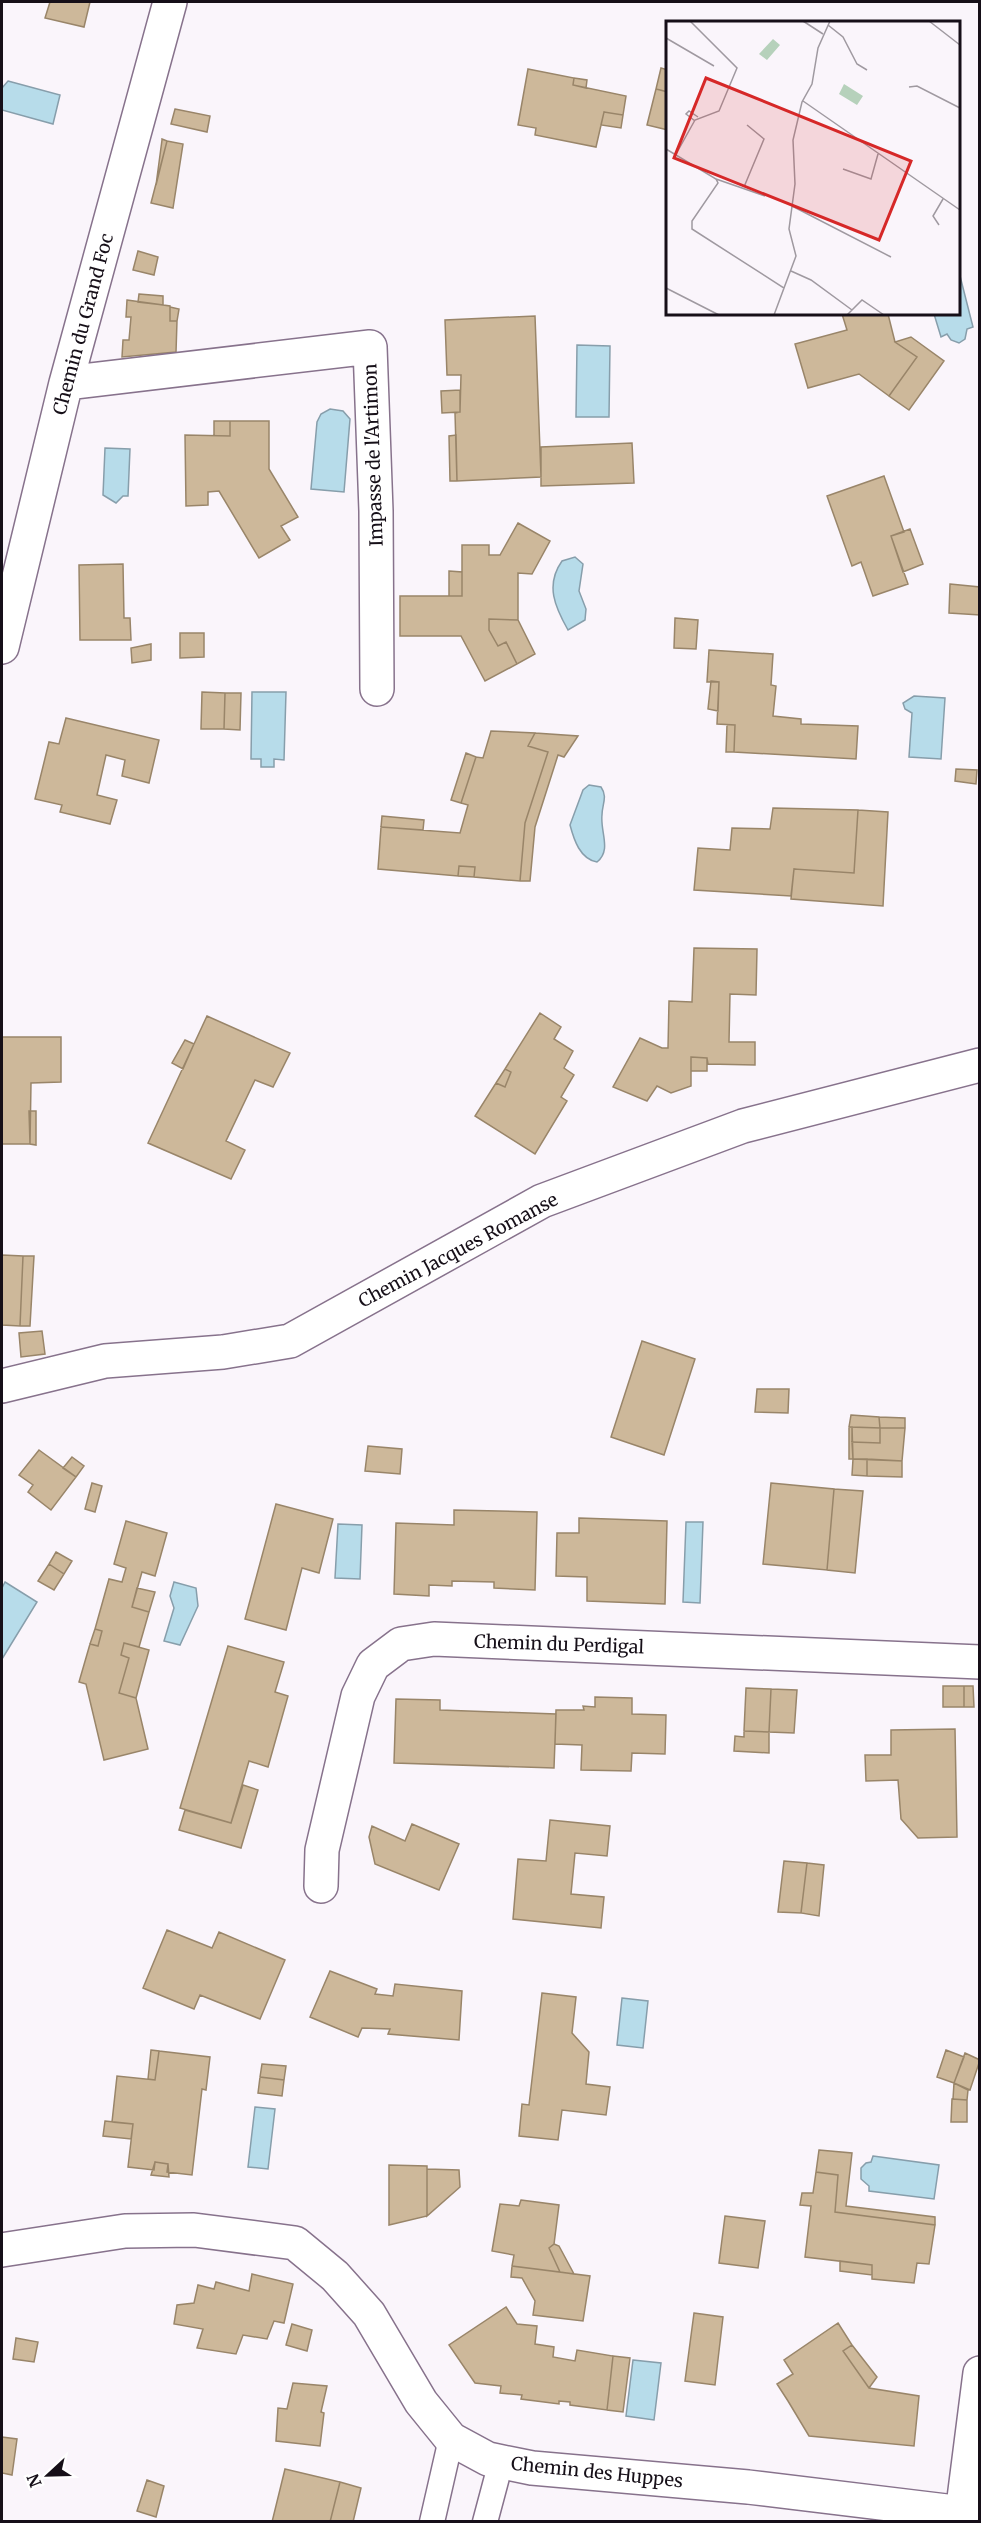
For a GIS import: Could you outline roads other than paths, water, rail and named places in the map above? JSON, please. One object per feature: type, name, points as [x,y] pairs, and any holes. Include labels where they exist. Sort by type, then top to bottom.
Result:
[{"type":"street","name":"Chemin du Grand Foc","points":[[2,647],[66,383],[170,2]]},
{"type":"street","name":"Impasse de l'Artimon","points":[[66,383],[370,347],[376,523],[377,689]]},
{"type":"street","name":"Chemin Jacques Romanse","points":[[2,1386],[105,1361],[223,1352],[290,1341],[542,1201],[743,1125],[980,1065]]},
{"type":"street","name":"Chemin du Perdigal","points":[[321,1886],[322,1850],[358,1696],[373,1665],[401,1644],[434,1639],[980,1662]]},
{"type":"street","name":"Chemin des Huppes","points":[[2,2250],[125,2230],[194,2230],[295,2243],[335,2276],[369,2314],[421,2402],[451,2439],[488,2459],[532,2468],[748,2487],[962,2517]]},
{"type":"street","points":[[962,2517],[980,2373]]},
{"type":"lane","points":[[432,2522],[451,2439]]},
{"type":"lane","points":[[485,2522],[501,2462]]},
{"type":"water","points":[[8,81],[60,95],[53,124],[2,110],[2,88]]},
{"type":"water","points":[[960,276],[973,327],[967,329],[965,339],[959,343],[951,340],[947,334],[941,337],[934,315],[960,315]]},
{"type":"water","points":[[577,345],[610,346],[609,417],[576,417]]},
{"type":"water","points":[[330,409],[343,411],[350,419],[344,492],[311,489],[317,422],[321,414]]},
{"type":"water","points":[[105,448],[130,449],[128,496],[123,496],[116,503],[103,495]]},
{"type":"water","points":[[575,557],[583,564],[579,591],[586,609],[585,620],[568,630],[559,613],[553,587],[562,561]]},
{"type":"water","points":[[252,692],[286,692],[284,760],[274,759],[274,767],[261,767],[261,759],[251,759]]},
{"type":"water","points":[[914,696],[945,698],[941,759],[909,757],[912,713],[905,709],[903,703]]},
{"type":"water","points":[[589,785],[601,787],[604,794],[602,821],[605,846],[597,862],[582,853],[570,825],[583,790]]},
{"type":"water","points":[[686,1522],[703,1522],[700,1603],[683,1602]]},
{"type":"water","points":[[338,1524],[362,1525],[360,1579],[335,1578]]},
{"type":"water","points":[[5,1582],[37,1602],[2,1659],[2,1588]]},
{"type":"water","points":[[174,1582],[196,1588],[198,1606],[180,1645],[164,1641],[174,1608],[170,1596]]},
{"type":"water","points":[[622,1998],[648,2001],[643,2048],[617,2045]]},
{"type":"water","points":[[255,2107],[275,2109],[268,2169],[248,2167]]},
{"type":"water","points":[[873,2156],[939,2165],[934,2199],[869,2191],[869,2186],[861,2179],[861,2168],[871,2162]]},
{"type":"water","points":[[633,2360],[661,2363],[654,2420],[626,2416]]}]
